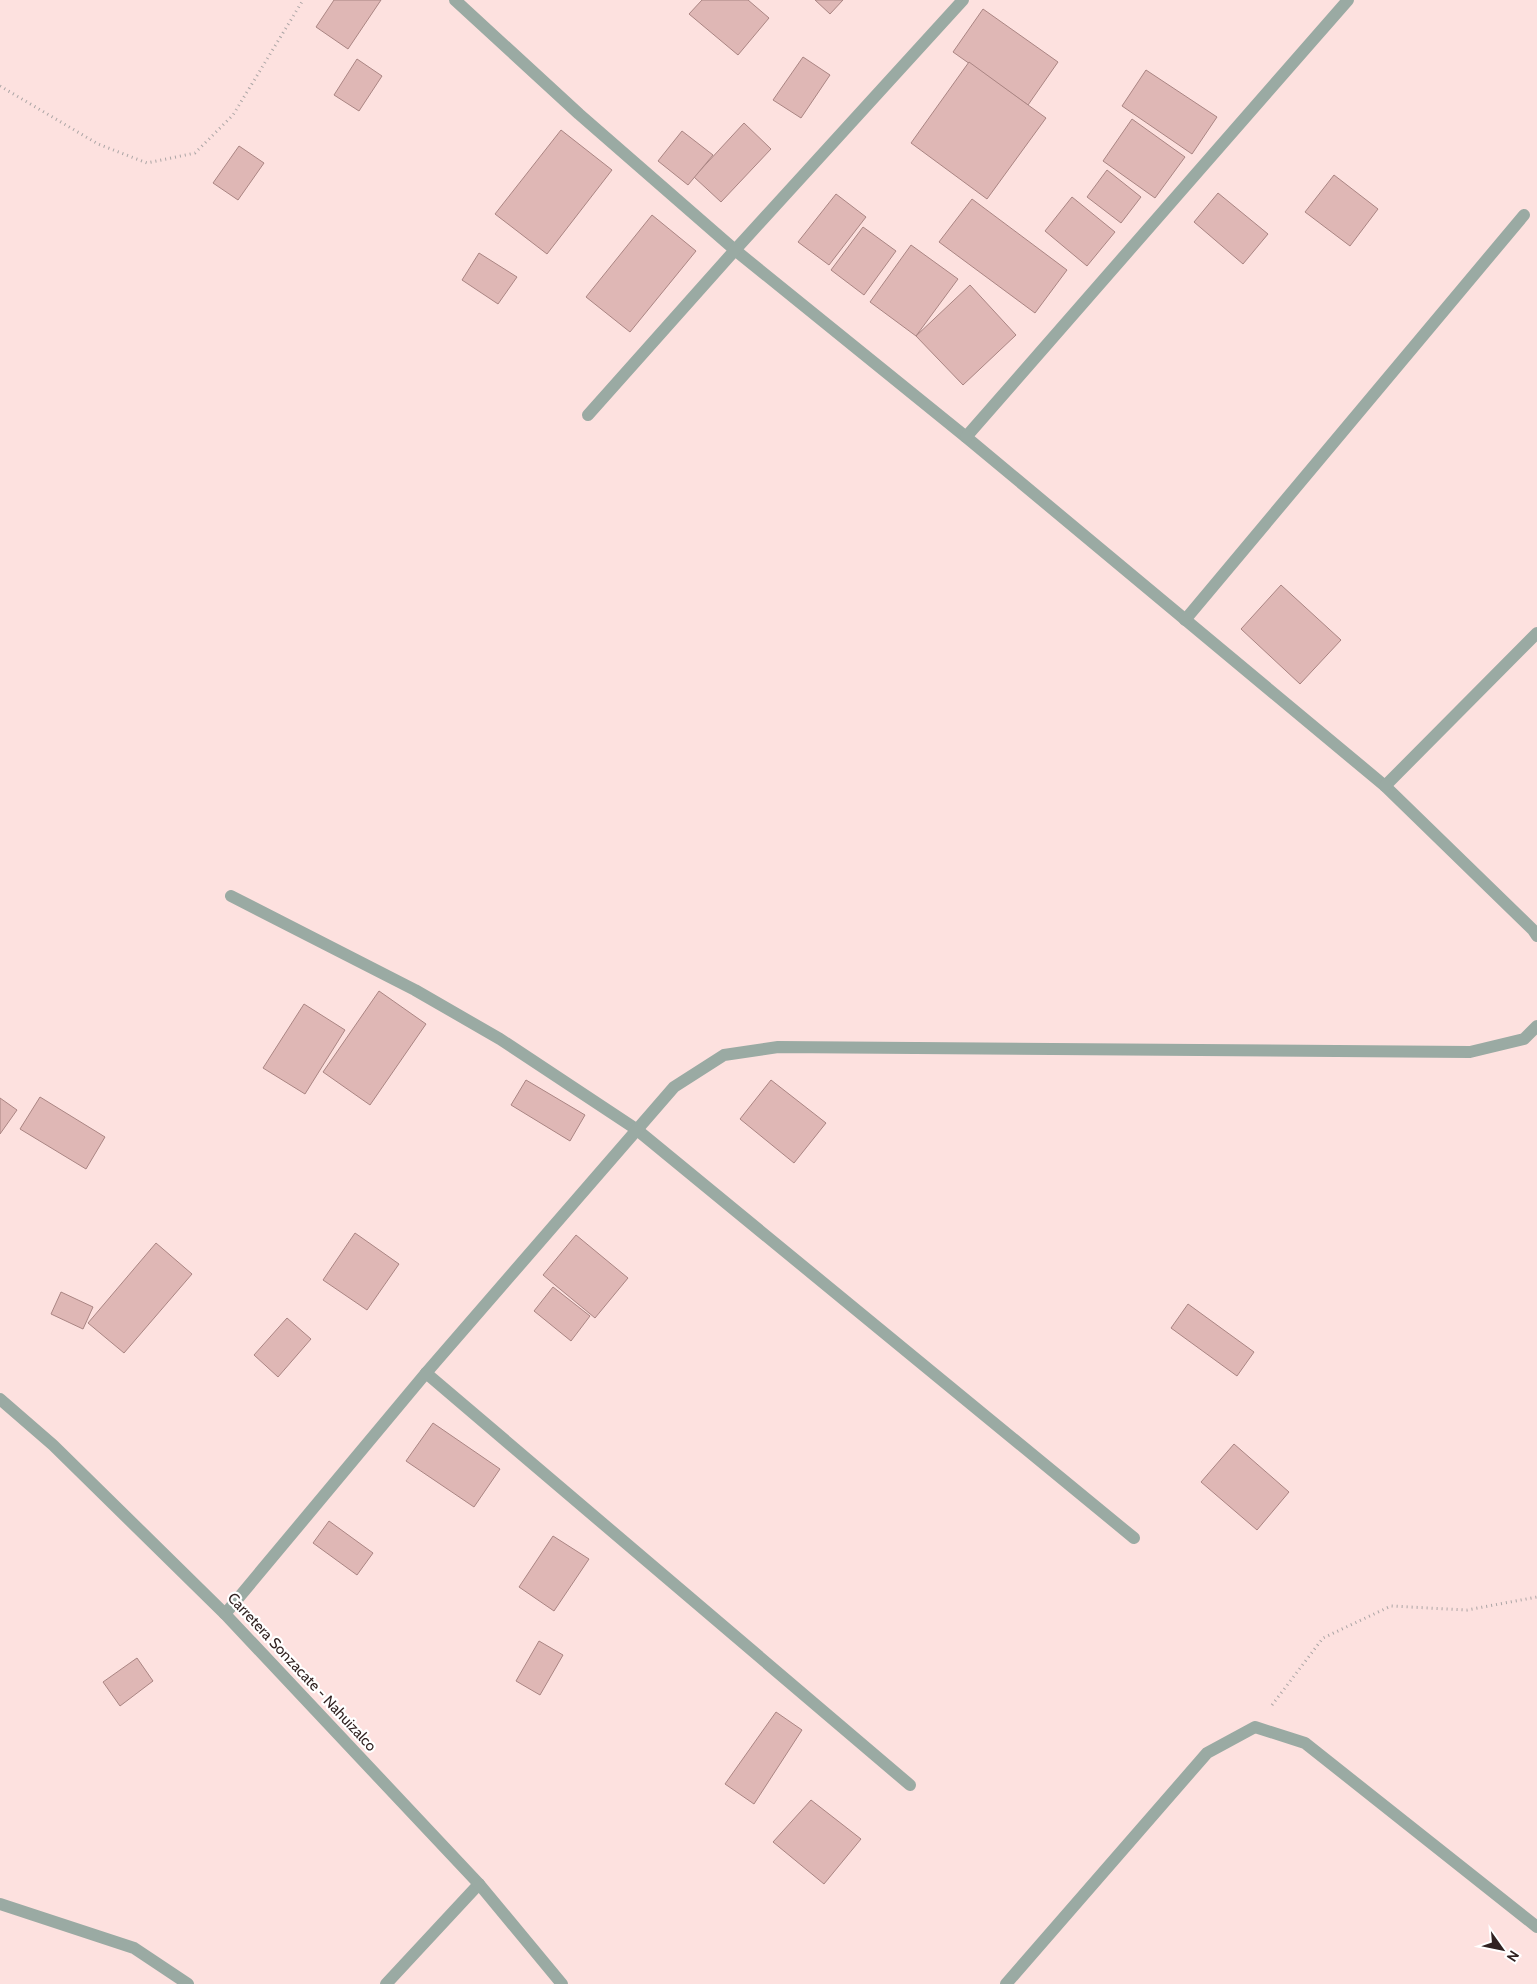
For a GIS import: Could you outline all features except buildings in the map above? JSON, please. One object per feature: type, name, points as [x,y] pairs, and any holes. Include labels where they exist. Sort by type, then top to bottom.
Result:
[{"type":"street","points":[[455,0],[579,114],[735,250],[966,437],[1385,786],[1537,936]]},
{"type":"street","points":[[588,415],[735,250],[963,0]]},
{"type":"street","points":[[966,437],[1348,0]]},
{"type":"street","points":[[1185,620],[1524,215]]},
{"type":"street","points":[[1385,786],[1537,633]]},
{"type":"street","points":[[231,896],[415,990],[500,1039],[636,1129],[1134,1538]]},
{"type":"street","points":[[225,1614],[426,1373],[636,1129],[674,1087],[724,1055],[778,1047],[1470,1052],[1524,1039],[1537,1026]]},
{"type":"street","points":[[426,1373],[910,1785]]},
{"type":"street","name":"Carretera Sonzacate - Nahuizalco","points":[[0,1399],[53,1445],[225,1614],[479,1884],[562,1984]]},
{"type":"street","points":[[1006,1984],[1207,1754],[1256,1727],[1305,1743],[1537,1926]]},
{"type":"street","points":[[386,1984],[479,1884]]},
{"type":"street","points":[[0,1904],[134,1948],[188,1984]]},
{"type":"path","points":[[0,86],[98,144],[147,163],[195,152],[233,115],[303,0]]},
{"type":"path","points":[[1256,1727],[1323,1638],[1382,1610],[1391,1606],[1467,1610],[1537,1597]]},
{"type":"shaded area","points":[[0,0],[1537,0],[1537,1984],[0,1984]]}]
